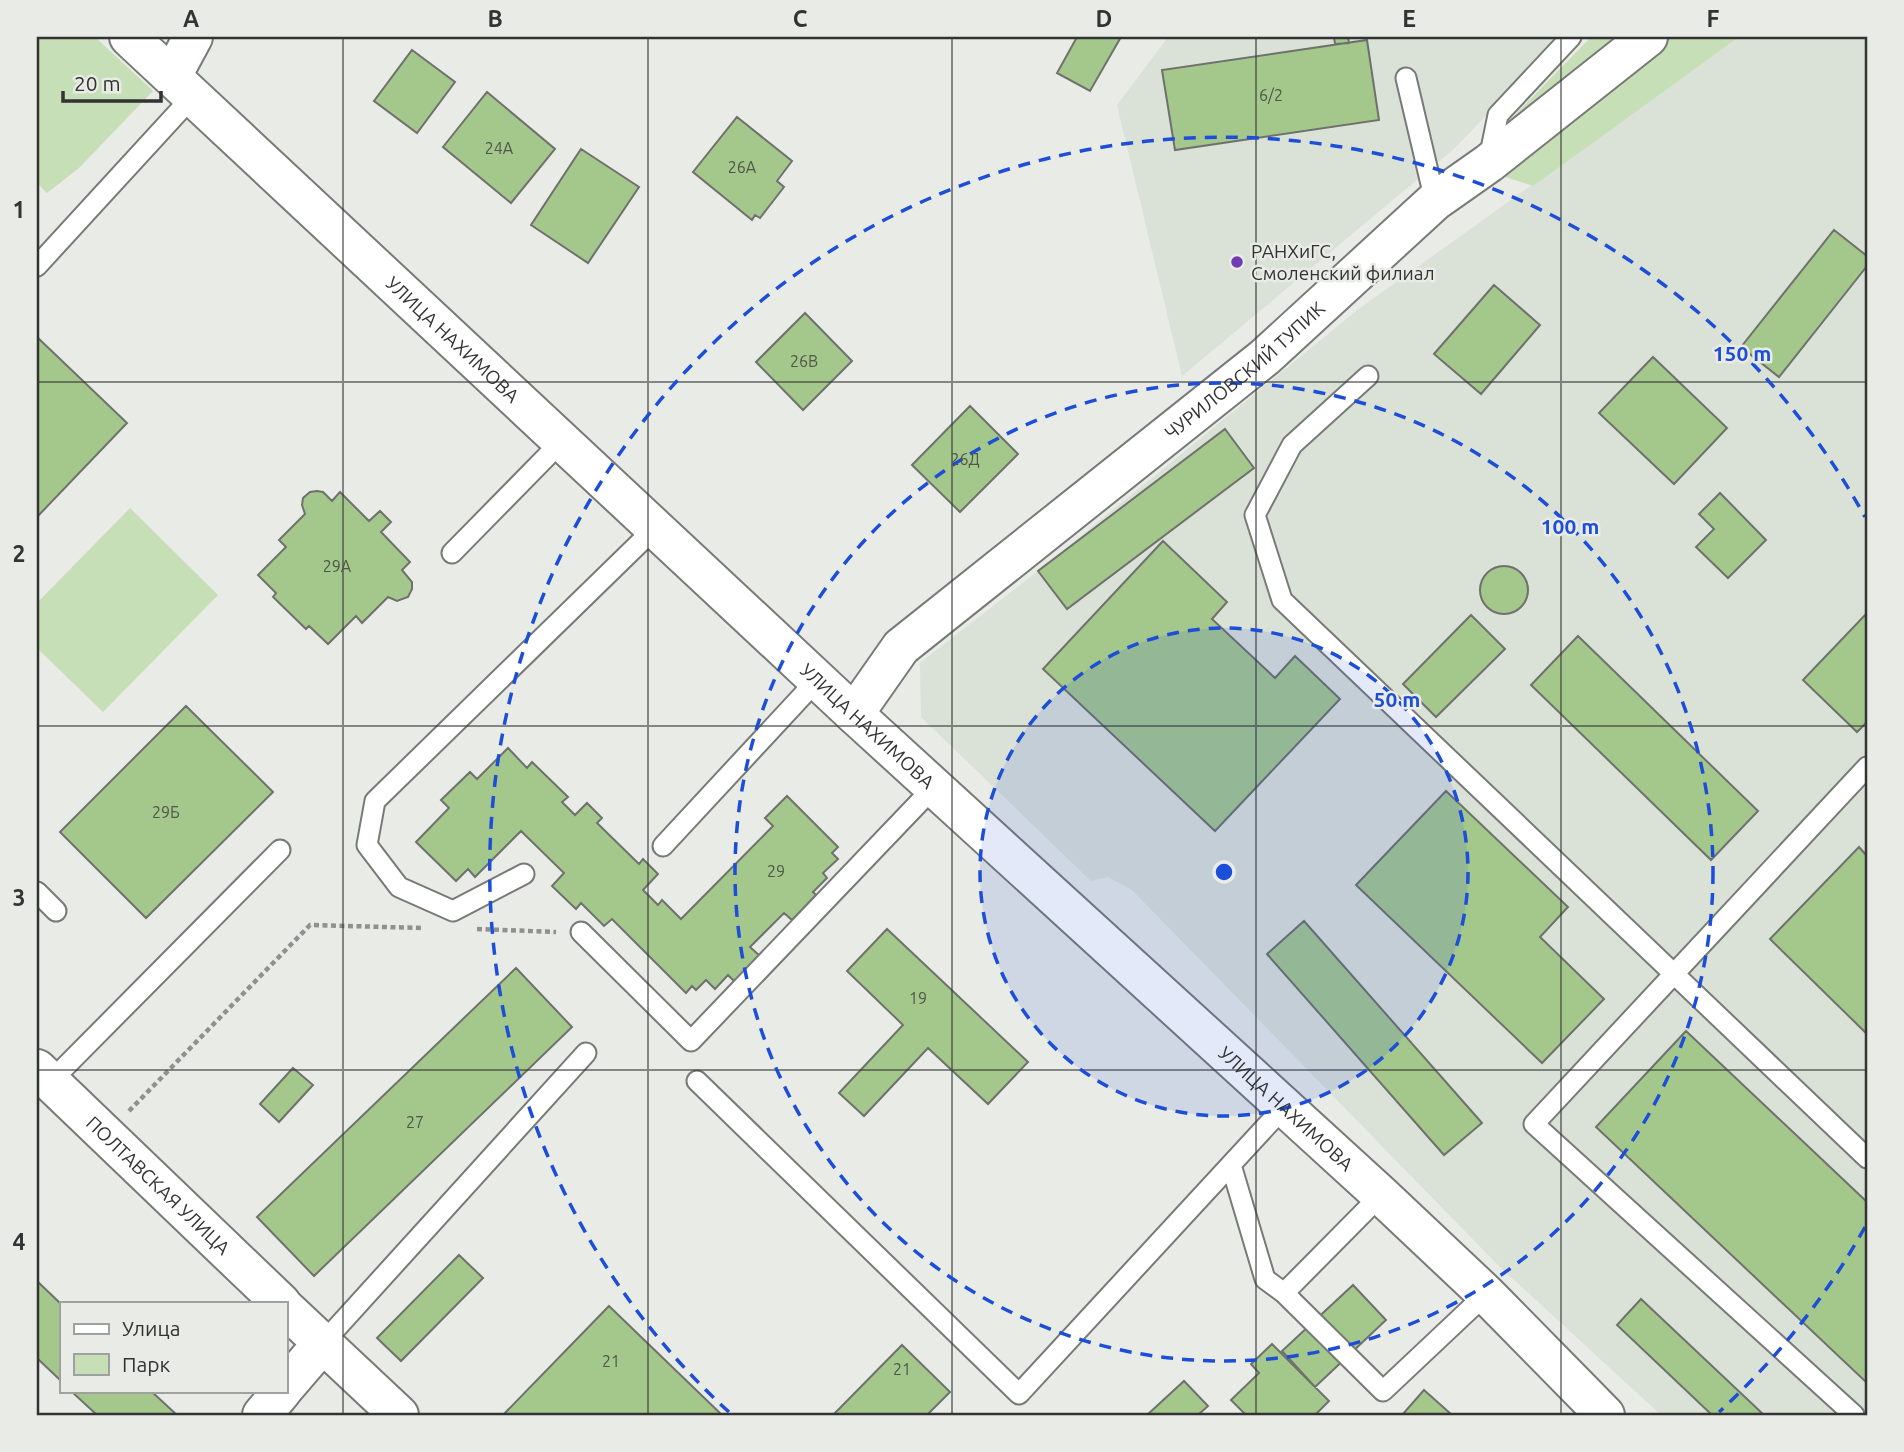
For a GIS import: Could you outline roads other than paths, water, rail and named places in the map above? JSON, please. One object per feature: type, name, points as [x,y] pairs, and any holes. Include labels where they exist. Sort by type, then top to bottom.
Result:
[{"type":"street","name":"УЛИЦА НАХИМОВА","points":[[129,37],[817,680],[1381,1195],[1486,1294],[1605,1415]]},
{"type":"street","points":[[183,86],[193,37]]},
{"type":"street","name":"ЧУРИЛОВСКИЙ ТУПИК","points":[[854,714],[901,647],[1265,357],[1435,201],[1489,163],[1648,37]]},
{"type":"street","name":"ПОЛТАВСКАЯ УЛИЦА","points":[[43,1075],[280,1302]]},
{"type":"street","points":[[287,1310],[399,1415]]},
{"type":"street","points":[[287,1385],[322,1344]]},
{"type":"street","points":[[262,1415],[281,1392]]},
{"type":"lane","points":[[1489,163],[1498,115],[1571,37]]},
{"type":"lane","points":[[1406,78],[1435,201]]},
{"type":"lane","points":[[37,266],[183,86]]},
{"type":"lane","points":[[1368,376],[1292,445],[1255,515],[1283,600],[1867,1158]]},
{"type":"lane","points":[[452,554],[562,441]]},
{"type":"lane","points":[[524,874],[453,911],[399,887],[367,845],[374,801],[655,528]]},
{"type":"lane","points":[[663,846],[817,680]]},
{"type":"lane","points":[[1854,1415],[1534,1124],[1867,767]]},
{"type":"lane","points":[[581,932],[691,1041],[934,787]]},
{"type":"lane","points":[[43,1075],[280,850]]},
{"type":"lane","points":[[37,892],[56,911]]},
{"type":"lane","points":[[322,1344],[586,1053]]},
{"type":"lane","points":[[697,1081],[1019,1394],[1284,1107]]},
{"type":"lane","points":[[1231,1165],[1265,1279],[1284,1293],[1383,1391],[1486,1294]]},
{"type":"lane","points":[[1284,1293],[1381,1195]]},
{"type":"place","name":"РАНХиГС, Смоленский филиал","points":[[1237,262]]}]
